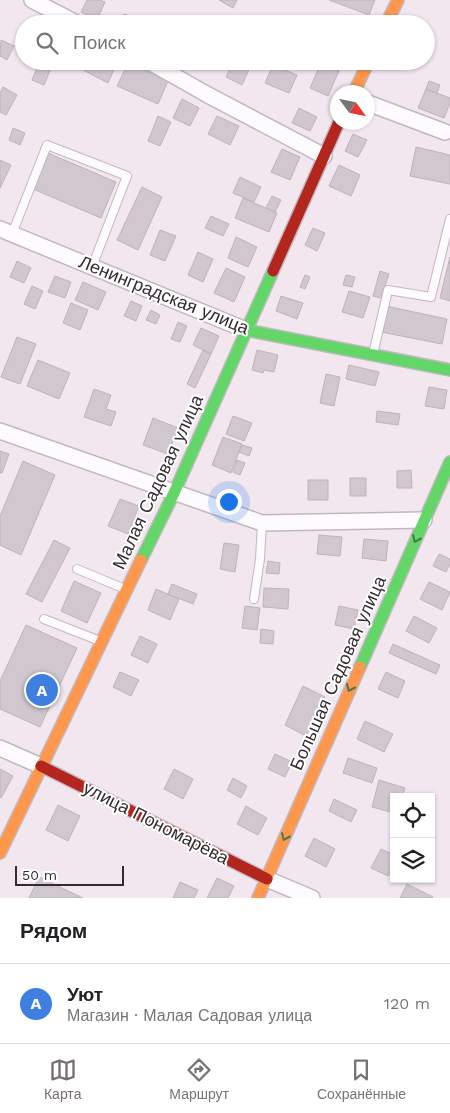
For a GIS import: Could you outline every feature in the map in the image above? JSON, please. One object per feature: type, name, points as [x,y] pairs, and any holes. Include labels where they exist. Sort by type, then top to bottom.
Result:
[{"type":"main road","points":[[390,15],[398,0]]},
{"type":"main road","points":[[357,85],[364,70]]},
{"type":"main road","name":"Малая Садовая улица","points":[[0,853],[174,493],[336,130]]},
{"type":"main road","name":"Ленинградская улица","points":[[246,330],[450,370]]},
{"type":"main road","name":"Большая Садовая улица","points":[[258,898],[450,462]]},
{"type":"main road","name":"улица Пономарёва","points":[[41,766],[267,879]]},
{"type":"street","points":[[32,0],[61,15]]},
{"type":"street","points":[[164,70],[324,156]]},
{"type":"street","points":[[375,106],[446,132]]},
{"type":"street","name":"Ленинградская улица","points":[[6,232],[246,330]]},
{"type":"street","points":[[0,431],[262,523],[424,520]]},
{"type":"street","name":"улица Пономарёва","points":[[0,748],[41,766]]},
{"type":"street","name":"улица Пономарёва","points":[[267,879],[312,898]]},
{"type":"lane","points":[[6,232],[47,145],[127,176],[92,266]]},
{"type":"lane","points":[[373,354],[388,290],[431,297],[450,219]]},
{"type":"lane","points":[[254,600],[260,558],[262,523]]},
{"type":"lane","points":[[77,569],[127,590]]},
{"type":"lane","points":[[44,618],[102,641]]},
{"type":"building","points":[[87,0],[105,2],[99,15],[87,15],[81,12]]},
{"type":"building","points":[[219,0],[237,0],[233,8]]},
{"type":"building","points":[[329,0],[375,0],[369,15]]},
{"type":"building","points":[[1,40],[14,46],[7,60],[0,56]]},
{"type":"building","points":[[36,70],[50,70],[44,85],[32,80]]},
{"type":"building","points":[[83,70],[114,70],[108,83]]},
{"type":"building","points":[[125,70],[144,70],[168,81],[158,104],[117,86]]},
{"type":"building","points":[[229,70],[249,70],[242,85],[226,77]]},
{"type":"building","points":[[271,70],[285,70],[297,75],[289,93],[265,83]]},
{"type":"building","points":[[318,70],[339,71],[333,85],[330,85],[328,96],[310,88]]},
{"type":"building","points":[[429,81],[440,85],[437,93],[426,89]]},
{"type":"building","points":[[3,87],[17,95],[6,115],[0,112],[0,93]]},
{"type":"building","points":[[426,89],[450,98],[444,118],[418,108]]},
{"type":"building","points":[[182,99],[199,108],[190,126],[173,118]]},
{"type":"building","points":[[299,108],[317,117],[310,131],[292,123]]},
{"type":"building","points":[[158,116],[171,122],[160,146],[148,141]]},
{"type":"building","points":[[217,116],[239,126],[230,145],[208,134]]},
{"type":"building","points":[[13,128],[25,133],[20,145],[9,140]]},
{"type":"building","points":[[353,134],[367,140],[358,157],[345,151]]},
{"type":"building","points":[[416,147],[450,155],[450,184],[410,176]]},
{"type":"building","points":[[282,149],[300,157],[290,180],[271,172]]},
{"type":"building","points":[[48,153],[116,182],[101,218],[33,189]]},
{"type":"building","points":[[0,160],[11,165],[0,188]]},
{"type":"building","points":[[339,165],[360,175],[351,196],[329,186]]},
{"type":"building","points":[[240,177],[261,187],[254,202],[233,193]]},
{"type":"building","points":[[142,187],[162,197],[138,250],[117,240]]},
{"type":"building","points":[[272,196],[281,200],[275,212],[266,208]]},
{"type":"building","points":[[243,198],[277,213],[269,232],[235,218]]},
{"type":"building","points":[[211,216],[229,224],[223,236],[205,228]]},
{"type":"building","points":[[313,228],[325,233],[317,251],[305,245]]},
{"type":"building","points":[[160,230],[176,236],[165,261],[150,255]]},
{"type":"building","points":[[236,237],[257,247],[248,267],[228,258]]},
{"type":"building","points":[[198,252],[213,259],[203,282],[188,275]]},
{"type":"building","points":[[450,257],[450,301],[440,298]]},
{"type":"building","points":[[17,261],[31,268],[24,283],[10,277]]},
{"type":"building","points":[[226,268],[245,277],[234,302],[214,293]]},
{"type":"building","points":[[380,271],[389,274],[381,298],[373,296]]},
{"type":"building","points":[[305,275],[310,277],[305,289],[300,287]]},
{"type":"building","points":[[346,275],[355,277],[352,287],[343,285]]},
{"type":"building","points":[[55,276],[71,282],[65,298],[48,292]]},
{"type":"building","points":[[83,282],[106,292],[98,310],[75,300]]},
{"type":"building","points":[[32,286],[43,291],[35,309],[24,304]]},
{"type":"building","points":[[349,291],[370,297],[363,318],[342,312]]},
{"type":"building","points":[[281,296],[303,303],[297,319],[276,311]]},
{"type":"building","points":[[131,301],[142,306],[136,321],[124,316]]},
{"type":"building","points":[[71,303],[88,310],[80,330],[63,323]]},
{"type":"building","points":[[386,306],[447,319],[442,344],[381,332]]},
{"type":"building","points":[[151,310],[160,315],[156,324],[146,320]]},
{"type":"building","points":[[178,322],[187,326],[180,342],[171,339]]},
{"type":"building","points":[[201,328],[219,336],[211,354],[193,345]]},
{"type":"building","points":[[17,337],[36,344],[20,384],[1,377]]},
{"type":"building","points":[[203,350],[211,354],[195,388],[187,384]]},
{"type":"building","points":[[257,350],[278,355],[274,372],[264,370],[263,373],[252,370]]},
{"type":"building","points":[[38,360],[70,373],[59,399],[27,386]]},
{"type":"building","points":[[349,365],[379,372],[375,386],[346,379]]},
{"type":"building","points":[[326,374],[340,377],[334,406],[320,403]]},
{"type":"building","points":[[429,387],[447,390],[444,409],[425,406]]},
{"type":"building","points":[[94,389],[111,395],[106,409],[116,412],[111,426],[84,417]]},
{"type":"building","points":[[377,411],[400,414],[398,425],[376,422]]},
{"type":"building","points":[[233,416],[252,423],[244,441],[226,434]]},
{"type":"building","points":[[153,418],[178,428],[168,454],[143,445]]},
{"type":"building","points":[[223,437],[242,444],[231,473],[212,465]]},
{"type":"building","points":[[242,445],[252,448],[249,456],[239,452]]},
{"type":"building","points":[[0,451],[9,454],[2,473],[0,473]]},
{"type":"building","points":[[237,460],[245,463],[240,475],[233,472]]},
{"type":"building","points":[[23,461],[55,475],[21,555],[0,545],[0,516]]},
{"type":"building","points":[[411,470],[412,488],[397,488],[397,471]]},
{"type":"building","points":[[350,478],[366,478],[366,496],[350,496]]},
{"type":"building","points":[[308,480],[328,480],[328,500],[308,500]]},
{"type":"building","points":[[120,499],[139,506],[128,534],[108,526]]},
{"type":"building","points":[[319,535],[342,537],[340,556],[317,554]]},
{"type":"building","points":[[364,539],[388,541],[386,561],[362,558]]},
{"type":"building","points":[[54,540],[70,548],[42,602],[26,594]]},
{"type":"building","points":[[224,543],[239,545],[235,572],[220,569]]},
{"type":"building","points":[[439,554],[450,559],[446,572],[433,566]]},
{"type":"building","points":[[268,561],[280,563],[279,574],[266,573]]},
{"type":"building","points":[[74,581],[101,593],[87,623],[61,611]]},
{"type":"building","points":[[429,582],[450,592],[442,610],[420,599]]},
{"type":"building","points":[[172,584],[197,594],[193,604],[168,594]]},
{"type":"building","points":[[264,588],[289,589],[288,609],[263,607]]},
{"type":"building","points":[[156,589],[179,599],[170,620],[148,610]]},
{"type":"building","points":[[245,606],[260,608],[257,630],[242,628]]},
{"type":"building","points":[[339,606],[358,610],[354,629],[335,625]]},
{"type":"building","points":[[414,616],[437,628],[429,643],[406,631]]},
{"type":"building","points":[[26,625],[77,648],[40,727],[0,709],[0,681]]},
{"type":"building","points":[[261,629],[274,631],[273,644],[260,643]]},
{"type":"building","points":[[140,636],[157,644],[148,663],[131,655]]},
{"type":"building","points":[[393,644],[440,665],[436,674],[389,653]]},
{"type":"building","points":[[120,672],[139,680],[131,696],[113,687]]},
{"type":"building","points":[[386,672],[405,681],[398,698],[378,689]]},
{"type":"building","points":[[303,686],[325,697],[306,736],[285,725]]},
{"type":"building","points":[[365,721],[393,734],[384,752],[357,739]]},
{"type":"building","points":[[275,754],[292,762],[285,777],[268,769]]},
{"type":"building","points":[[348,758],[377,768],[372,783],[343,773]]},
{"type":"building","points":[[0,769],[13,776],[1,798],[0,797]]},
{"type":"building","points":[[174,769],[193,779],[183,799],[164,789]]},
{"type":"building","points":[[233,778],[247,786],[241,798],[227,790]]},
{"type":"building","points":[[379,780],[405,788],[403,793],[390,793],[390,812],[372,807]]},
{"type":"building","points":[[334,799],[357,810],[351,822],[329,811]]},
{"type":"building","points":[[58,805],[80,816],[68,841],[46,830]]},
{"type":"building","points":[[246,806],[267,818],[258,835],[237,824]]},
{"type":"building","points":[[314,838],[335,849],[326,867],[305,856]]},
{"type":"building","points":[[381,849],[390,853],[390,872],[388,876],[371,868]]},
{"type":"building","points":[[39,877],[83,898],[29,898]]},
{"type":"building","points":[[217,878],[234,886],[228,898],[207,898]]},
{"type":"building","points":[[180,882],[198,890],[194,898],[173,898]]},
{"type":"building","points":[[407,884],[433,897],[400,898]]},
{"type":"traffic: fast","points":[[141,560],[174,493],[273,271]]},
{"type":"traffic: fast","points":[[246,330],[450,370]]},
{"type":"traffic: fast","points":[[360,667],[450,462]]},
{"type":"traffic: slow","points":[[390,15],[398,0]]},
{"type":"traffic: slow","points":[[357,85],[365,70]]},
{"type":"traffic: slow","points":[[0,853],[141,560]]},
{"type":"traffic: slow","points":[[258,898],[360,667]]},
{"type":"traffic: jam","points":[[273,271],[335,130]]},
{"type":"traffic: jam","points":[[41,766],[267,879]]},
{"type":"place","name":"Уют","points":[[42,690]]}]
